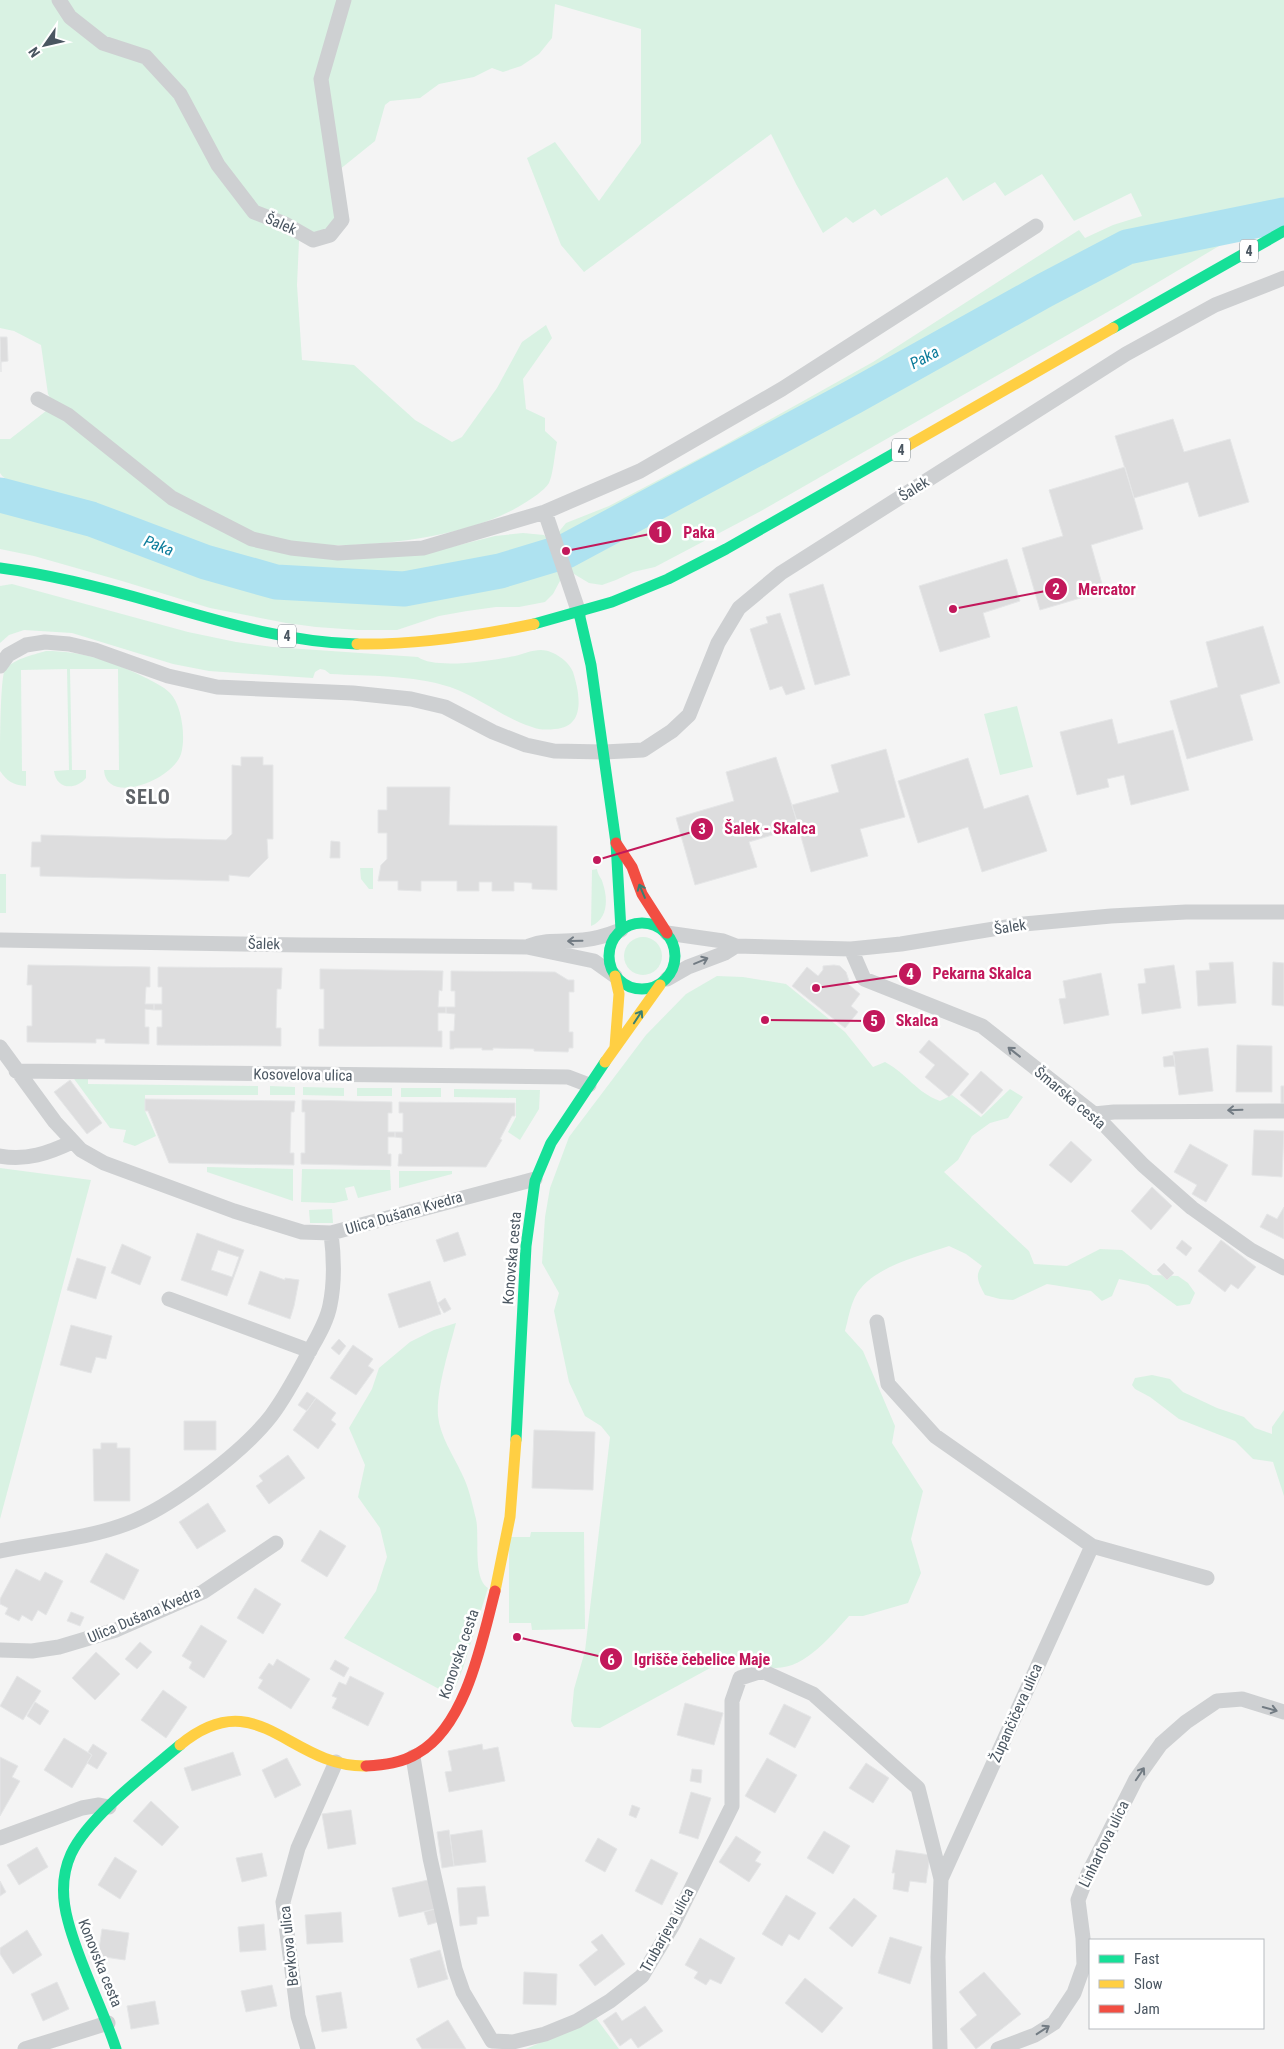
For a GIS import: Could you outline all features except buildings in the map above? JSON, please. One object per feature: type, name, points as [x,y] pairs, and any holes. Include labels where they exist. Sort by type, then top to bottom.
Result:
[{"type":"street","name":"Šalek","points":[[58,0],[70,17],[102,43],[146,58],[180,94],[218,164],[254,212],[285,224],[313,240],[330,235],[342,220],[341,200],[321,79],[344,0]]},
{"type":"street","points":[[38,399],[68,415],[172,498],[252,539],[291,548],[338,552],[423,548],[545,512],[640,471],[782,389],[1036,226]]},
{"type":"street","name":"4","points":[[0,568],[21,570],[106,590],[263,632],[330,643],[425,640],[490,633],[579,613],[649,588],[726,550],[1284,230]]},
{"type":"street","name":"Šalek","points":[[0,666],[8,655],[26,645],[45,642],[69,644],[96,650],[168,676],[217,687],[353,693],[411,699],[445,707],[493,732],[526,745],[554,751],[604,752],[643,750],[672,731],[689,715],[718,643],[739,608],[781,573],[1126,354],[1215,306],[1284,278]]},
{"type":"street","points":[[545,512],[579,613],[591,665],[616,843],[616,870],[620,896],[621,930],[614,938],[608,957],[610,967],[615,976],[618,994],[615,1047]]},
{"type":"street","points":[[616,843],[632,867],[642,894],[674,946],[676,961],[673,970],[663,982]]},
{"type":"street","name":"Šalek","points":[[736,946],[851,949],[901,944],[1024,924],[1101,917],[1186,912],[1284,912]]},
{"type":"street","points":[[527,946],[542,941],[598,938],[630,925],[644,923],[659,927],[667,933],[723,941],[736,946]]},
{"type":"street","name":"Šalek","points":[[0,940],[302,945],[527,946]]},
{"type":"street","points":[[527,946],[594,961],[622,983],[640,990],[650,989],[688,967],[725,953],[736,946]]},
{"type":"street","name":"Šmarska cesta","points":[[851,949],[864,979],[982,1026],[1094,1114],[1144,1165],[1192,1208],[1251,1250],[1284,1268]]},
{"type":"street","name":"Konovska cesta","points":[[116,2049],[108,2023],[66,1921],[63,1890],[65,1871],[72,1850],[83,1834],[110,1807],[181,1744],[204,1728],[222,1721],[241,1720],[260,1726],[302,1749],[336,1762],[359,1767],[376,1766],[392,1764],[413,1757],[431,1744],[446,1726],[460,1702],[476,1661],[497,1587],[512,1503],[525,1261],[529,1217],[536,1179],[555,1135],[615,1047],[663,982]]},
{"type":"street","points":[[0,1047],[16,1071],[72,1142],[81,1150],[104,1163],[161,1186],[302,1232],[331,1234]]},
{"type":"street","name":"Kosovelova ulica","points":[[16,1071],[568,1077],[589,1085]]},
{"type":"street","points":[[1094,1114],[1114,1112],[1284,1111]]},
{"type":"street","points":[[0,1156],[10,1158],[32,1157],[54,1151],[72,1142]]},
{"type":"street","name":"Ulica Dušana Kvedra","points":[[0,1550],[84,1536],[125,1525],[150,1514],[216,1468],[252,1437],[271,1416],[289,1390],[321,1330],[330,1307],[334,1267],[331,1234],[536,1179]]},
{"type":"street","points":[[169,1299],[310,1351]]},
{"type":"street","points":[[877,1322],[888,1384],[935,1436],[1092,1546],[1207,1578]]},
{"type":"street","name":"Ulica Dušana Kvedra","points":[[0,1650],[32,1651],[59,1647],[116,1630],[203,1592],[276,1543]]},
{"type":"street","name":"Župančičeva ulica","points":[[941,1879],[1092,1546]]},
{"type":"street","name":"Trubarjeva ulica","points":[[413,1757],[430,1858],[455,1970],[462,1992],[492,2045],[545,2034],[577,2021],[610,2001],[642,1976],[674,1923],[732,1806],[732,1701],[740,1678],[762,1671],[813,1694],[918,1788]]},
{"type":"street","name":"Linhartova ulica","points":[[998,2049],[1035,2035],[1054,2023],[1074,1993],[1084,1965],[1078,1900],[1088,1874],[1136,1779],[1161,1744],[1186,1722],[1217,1701],[1242,1699],[1284,1712]]},
{"type":"street","name":"Bevkova ulica","points":[[308,2049],[298,2016],[283,1902],[298,1848],[336,1762]]},
{"type":"street","name":"Župančičeva ulica","points":[[918,1788],[941,1879],[938,1957],[940,2049]]},
{"type":"street","points":[[0,1838],[82,1808],[99,1804],[110,1807]]},
{"type":"street","points":[[25,2049],[108,2023]]},
{"type":"green space","points":[[0,0],[1284,0],[1284,198],[1254,204],[1135,238],[1037,286],[928,348],[721,459],[620,517],[561,543],[557,534],[566,523],[609,506],[719,448],[873,362],[1079,230],[1085,238],[1113,225],[1142,216],[1131,193],[1074,221],[1042,174],[1005,196],[995,182],[963,201],[947,177],[881,216],[875,209],[853,223],[846,217],[823,233],[771,134],[584,272],[561,245],[527,158],[555,142],[599,201],[641,143],[641,29],[555,4],[552,38],[539,54],[521,66],[503,72],[492,68],[474,77],[439,84],[420,98],[390,101],[385,105],[375,141],[339,170],[336,225],[305,236],[299,241],[297,285],[302,360],[354,365],[415,420],[452,442],[462,437],[497,388],[522,342],[546,325],[552,338],[523,379],[526,409],[545,418],[545,431],[557,442],[549,483],[530,500],[496,518],[463,529],[426,537],[387,543],[348,545],[310,544],[276,540],[240,529],[172,490],[52,402],[48,394],[41,345],[14,331],[0,328]]},
{"type":"green space","points":[[1246,230],[1118,306],[761,511],[655,567],[633,572],[602,585],[589,583],[570,570],[566,560],[627,531],[814,430],[842,410],[1046,295],[1131,255],[1198,237]]},
{"type":"green space","points":[[46,411],[57,414],[253,545],[423,554],[495,536],[523,533],[544,535],[550,545],[497,565],[399,581],[281,576],[214,559],[214,549],[142,526],[92,513],[87,503],[26,489],[6,479],[0,473],[0,439],[10,439]]},
{"type":"green space","points":[[0,504],[62,519],[221,574],[283,589],[354,594],[420,593],[498,581],[556,564],[561,579],[553,594],[545,602],[519,607],[496,607],[439,616],[397,630],[358,630],[286,623],[210,608],[34,556],[0,549]]},
{"type":"green space","points":[[12,584],[188,632],[236,642],[273,647],[418,657],[426,661],[438,663],[493,660],[546,650],[560,657],[571,668],[578,690],[578,708],[572,722],[565,727],[540,729],[512,719],[461,691],[421,680],[330,674],[320,669],[315,672],[313,678],[209,671],[173,664],[72,633],[24,630],[9,635],[0,643],[0,586]]},
{"type":"green space","points":[[46,651],[59,651],[96,658],[120,666],[167,690],[177,705],[183,731],[181,754],[175,764],[166,773],[140,785],[127,788],[116,786],[108,781],[104,770],[119,770],[118,669],[70,669],[72,770],[86,770],[86,778],[77,785],[62,785],[55,777],[54,771],[69,770],[67,669],[21,670],[22,771],[26,771],[26,786],[17,785],[8,780],[0,771],[1,705],[4,672],[17,661]]},
{"type":"green space","points":[[1017,706],[1033,767],[1000,775],[984,714]]},
{"type":"green space","points":[[360,868],[373,868],[373,889],[369,889],[361,879]]},
{"type":"green space","points":[[597,869],[605,890],[606,902],[601,919],[591,926],[592,870]]},
{"type":"green space","points":[[0,874],[6,874],[6,913],[0,913]]},
{"type":"green space","points":[[643,937],[657,942],[662,956],[657,970],[643,975],[629,970],[624,956],[629,942]]},
{"type":"green space","points":[[717,976],[743,977],[786,984],[845,1032],[873,1067],[885,1062],[925,1093],[940,1101],[952,1095],[981,1117],[1010,1089],[1023,1097],[1008,1118],[990,1123],[972,1136],[958,1160],[944,1172],[1029,1251],[1034,1264],[1067,1266],[1100,1249],[1122,1250],[1153,1275],[1178,1276],[1188,1283],[1195,1293],[1190,1304],[1177,1306],[1148,1285],[1119,1279],[1112,1296],[1102,1301],[1091,1291],[1047,1284],[1013,1300],[1000,1299],[985,1295],[979,1284],[978,1273],[982,1266],[966,1254],[949,1246],[897,1264],[872,1278],[855,1297],[845,1331],[863,1351],[895,1426],[892,1443],[923,1491],[911,1539],[921,1573],[908,1603],[863,1616],[849,1616],[812,1654],[789,1666],[776,1668],[763,1666],[743,1654],[712,1667],[600,1728],[574,1727],[571,1721],[574,1689],[585,1651],[610,1437],[601,1426],[585,1416],[569,1382],[554,1311],[559,1293],[542,1263],[545,1217],[550,1188],[569,1137],[646,1035],[686,994]]},
{"type":"green space","points":[[72,1076],[88,1077],[88,1084],[258,1086],[258,1095],[145,1095],[145,1111],[156,1136],[135,1146],[123,1142],[126,1130],[110,1128]]},
{"type":"green space","points":[[270,1086],[295,1087],[295,1095],[270,1095]]},
{"type":"green space","points":[[303,1087],[344,1088],[344,1096],[303,1095]]},
{"type":"green space","points":[[357,1088],[392,1088],[392,1096],[357,1096]]},
{"type":"green space","points":[[401,1088],[441,1088],[441,1097],[401,1097]]},
{"type":"green space","points":[[454,1089],[540,1090],[539,1109],[520,1140],[508,1132],[516,1117],[516,1098],[454,1097]]},
{"type":"green space","points":[[207,1167],[293,1169],[293,1201],[207,1172]]},
{"type":"green space","points":[[0,1168],[91,1180],[0,1519]]},
{"type":"green space","points":[[302,1169],[390,1170],[391,1190],[358,1198],[354,1186],[345,1188],[348,1200],[334,1203],[301,1202]]},
{"type":"green space","points":[[399,1171],[452,1171],[452,1174],[399,1188]]},
{"type":"green space","points":[[332,1209],[333,1223],[310,1223],[309,1210]]},
{"type":"green space","points":[[456,1323],[441,1382],[438,1416],[444,1438],[464,1478],[470,1495],[477,1527],[478,1567],[483,1583],[488,1588],[463,1668],[452,1696],[344,1638],[376,1591],[387,1557],[380,1528],[358,1497],[365,1465],[349,1428],[372,1389],[379,1368],[410,1342],[434,1330]]},
{"type":"green space","points":[[1152,1375],[1170,1379],[1183,1392],[1217,1408],[1244,1417],[1255,1428],[1272,1434],[1272,1427],[1284,1410],[1284,1496],[1273,1462],[1253,1459],[1235,1441],[1179,1419],[1132,1385],[1135,1378]]},
{"type":"green space","points":[[531,1532],[584,1532],[585,1629],[532,1630],[531,1623],[509,1623],[509,1537],[530,1537]]},
{"type":"green space","points":[[596,2018],[619,2049],[525,2049],[528,2048]]},
{"type":"waterway","name":"Paka","points":[[0,495],[91,519],[205,562],[276,582],[404,589],[500,571],[566,551],[1127,247],[1284,215]]},
{"type":"traffic: fast","points":[[1113,328],[1284,231]]},
{"type":"traffic: fast","points":[[534,624],[612,602],[668,579],[726,549],[907,446]]},
{"type":"traffic: fast","points":[[0,568],[39,574],[98,587],[255,630],[305,639],[357,644]]},
{"type":"traffic: fast","points":[[579,613],[591,665],[616,843],[621,930]]},
{"type":"traffic: fast","points":[[635,923],[649,923],[661,928],[670,937],[675,949],[675,956],[673,969],[666,980],[649,989],[635,989],[623,984],[614,975],[609,963],[609,949],[614,937],[623,928],[635,923]]},
{"type":"traffic: fast","points":[[516,1440],[526,1246],[535,1181],[551,1143],[605,1062]]},
{"type":"traffic: fast","points":[[116,2049],[78,1953],[68,1921],[64,1896],[65,1871],[71,1854],[91,1825],[120,1796],[180,1745]]},
{"type":"traffic: slow","points":[[907,446],[1113,328]]},
{"type":"traffic: slow","points":[[357,644],[446,639],[534,624]]},
{"type":"traffic: slow","points":[[615,976],[619,994],[615,1047]]},
{"type":"traffic: slow","points":[[605,1062],[660,985]]},
{"type":"traffic: slow","points":[[495,1591],[510,1517],[516,1440]]},
{"type":"traffic: slow","points":[[180,1745],[207,1728],[231,1721],[253,1724],[273,1732],[315,1754],[339,1763],[366,1766]]},
{"type":"traffic: jam","points":[[616,843],[632,867],[642,894],[667,933]]},
{"type":"traffic: jam","points":[[366,1766],[393,1763],[418,1753],[435,1740],[448,1723],[470,1681],[495,1591]]},
{"type":"place","name":"Paka","points":[[566,551]]},
{"type":"place","name":"Mercator","points":[[953,609]]},
{"type":"place","name":"Šalek - Skalca","points":[[597,860]]},
{"type":"place","name":"Pekarna Skalca","points":[[816,988]]},
{"type":"place","name":"Skalca","points":[[765,1020]]},
{"type":"place","name":"Igrišče čebelice Maje","points":[[517,1637]]},
{"type":"district","name":"SELO","points":[[148,797]]}]
